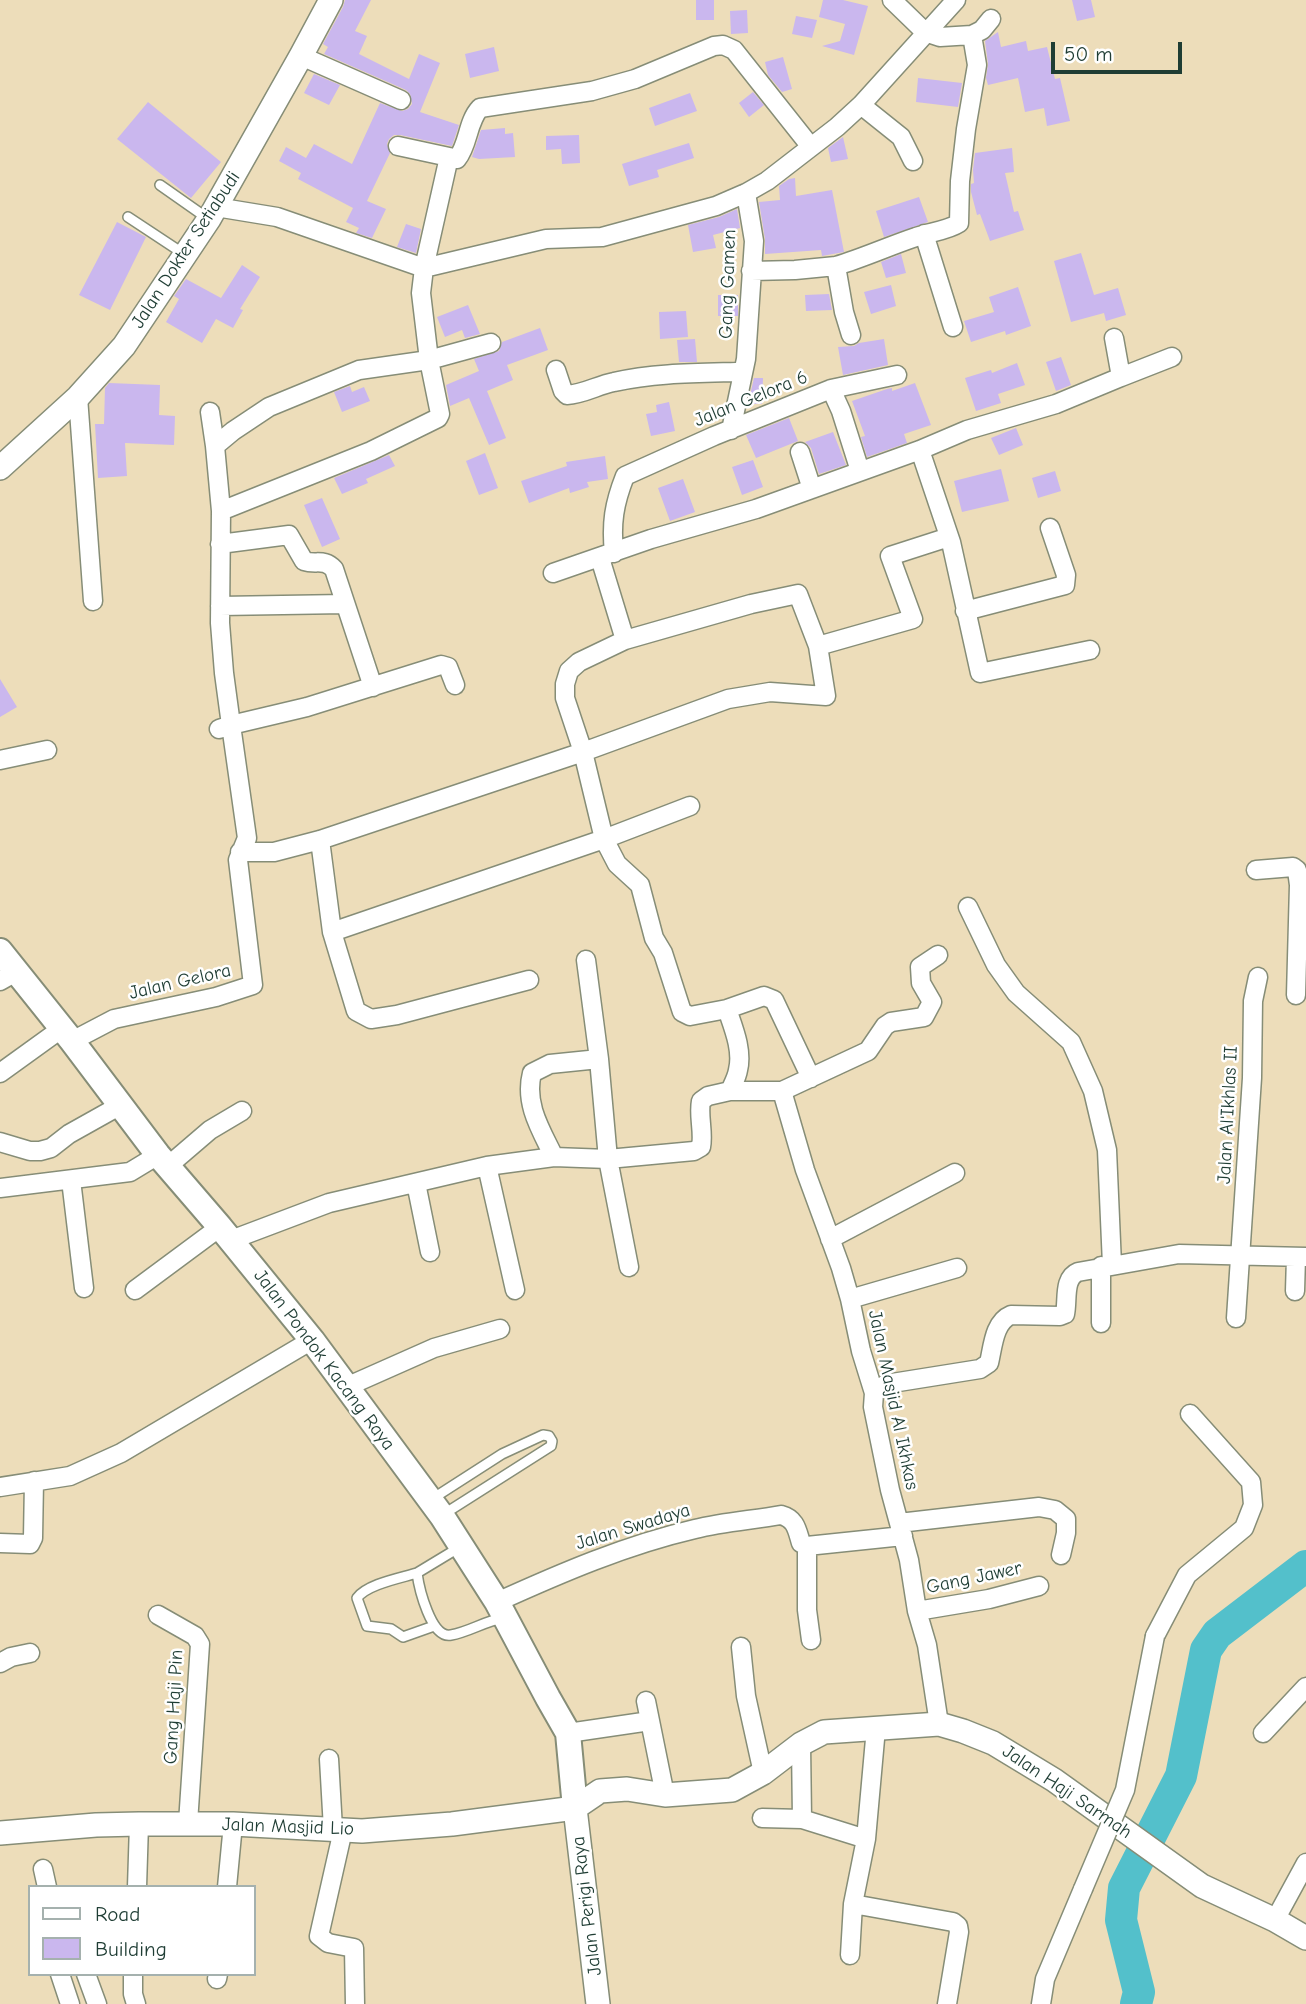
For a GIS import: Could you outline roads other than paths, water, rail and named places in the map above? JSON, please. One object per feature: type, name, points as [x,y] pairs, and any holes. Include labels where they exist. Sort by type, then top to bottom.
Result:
[{"type":"main road","name":"Jalan Pondok Kacang Raya","points":[[0,951],[8,977],[66,1035],[163,1161],[226,1233],[312,1340],[436,1508],[501,1610],[568,1732],[575,1808]]},
{"type":"street","name":"Jalan Dokter Setiabudi","points":[[0,468],[78,397],[124,346],[212,213],[331,0]]},
{"type":"street","points":[[892,0],[925,32],[940,37],[972,35],[982,30],[992,19]]},
{"type":"street","points":[[212,213],[276,217],[424,268],[546,239],[602,237],[716,206],[767,181],[837,127],[861,105],[956,0]]},
{"type":"street","points":[[751,271],[835,266],[958,223],[966,129],[977,65],[972,35]]},
{"type":"street","points":[[398,146],[457,159],[462,153],[475,114],[484,106],[593,91],[635,79],[714,46],[734,50],[811,147]]},
{"type":"street","points":[[301,56],[401,100]]},
{"type":"street","points":[[861,105],[901,138],[913,161]]},
{"type":"street","points":[[221,510],[371,451],[435,421],[440,414],[429,360],[421,293],[424,268],[449,157]]},
{"type":"street","name":"Gang Gamen","points":[[731,429],[746,359],[754,241],[746,193]]},
{"type":"street","points":[[924,234],[953,327]]},
{"type":"street","points":[[835,266],[851,335]]},
{"type":"street","points":[[1114,338],[1121,377]]},
{"type":"street","points":[[215,446],[269,407],[359,370],[429,360],[491,344]]},
{"type":"street","points":[[553,573],[756,509],[920,450],[967,430],[1056,404],[1172,357]]},
{"type":"street","points":[[556,370],[567,395],[614,382],[657,376],[739,372],[741,377]]},
{"type":"street","name":"Jalan Gelora 6","points":[[607,555],[618,494],[625,476],[831,389],[897,375]]},
{"type":"street","points":[[831,389],[860,471]]},
{"type":"street","points":[[78,397],[93,601]]},
{"type":"street","points":[[210,412],[221,510],[220,606],[225,727],[247,838],[240,852],[274,852],[320,840],[583,752],[728,699],[770,692],[826,696],[818,646],[798,594],[751,604],[625,640],[579,662],[569,671],[565,698],[583,752],[604,839],[617,864],[640,885],[654,938],[663,953],[682,1012],[685,1016],[690,1016],[727,1009],[764,996],[774,1000],[811,1078]]},
{"type":"street","points":[[920,450],[949,537],[980,673],[1090,650]]},
{"type":"street","points":[[800,452],[812,489]]},
{"type":"street","points":[[965,611],[1065,585],[1066,575],[1050,528]]},
{"type":"street","points":[[220,544],[289,535],[304,561],[329,563],[334,569],[373,687]]},
{"type":"street","points":[[818,646],[913,619],[890,556],[949,537]]},
{"type":"street","points":[[607,555],[625,640]]},
{"type":"street","points":[[220,606],[345,604]]},
{"type":"street","points":[[225,727],[307,707],[441,665],[448,667],[455,685]]},
{"type":"street","points":[[0,760],[47,750]]},
{"type":"street","points":[[332,932],[604,839],[690,806]]},
{"type":"street","points":[[320,840],[332,932],[356,1011],[371,1019],[397,1015],[529,980]]},
{"type":"street","name":"Jalan Gelora","points":[[66,1035],[114,1019],[216,997],[253,985],[238,860],[240,852]]},
{"type":"street","points":[[1256,870],[1293,867],[1303,885],[1296,995]]},
{"type":"street","points":[[968,907],[996,965],[1016,993],[1071,1042],[1093,1091],[1107,1150],[1106,1266],[1101,1323]]},
{"type":"street","points":[[135,1290],[226,1233],[329,1203],[487,1166],[554,1157],[608,1159],[694,1151],[701,1147],[699,1109],[701,1101],[708,1096],[730,1091],[782,1091],[867,1051],[891,1022],[923,1017],[932,1002],[921,983],[920,967],[938,955]]},
{"type":"street","points":[[586,960],[608,1159],[629,1267]]},
{"type":"street","name":"Jalan Al'Ikhlas II","points":[[1236,1318],[1252,1078],[1253,1001],[1258,977]]},
{"type":"street","points":[[727,1009],[740,1060],[730,1091]]},
{"type":"street","points":[[0,1073],[66,1035]]},
{"type":"street","points":[[554,1157],[532,1110],[529,1084],[532,1073],[550,1063],[599,1059]]},
{"type":"street","name":"Jalan Masjid Al Ikhkas","points":[[782,1091],[805,1170],[850,1300],[874,1393],[873,1407],[909,1560],[917,1611],[927,1645],[939,1724]]},
{"type":"street","points":[[0,1142],[30,1151],[40,1151],[119,1105]]},
{"type":"street","points":[[0,1188],[130,1172],[163,1161],[242,1111]]},
{"type":"street","points":[[487,1166],[515,1290]]},
{"type":"street","points":[[830,1239],[955,1173]]},
{"type":"street","points":[[71,1180],[84,1288]]},
{"type":"street","points":[[416,1183],[430,1252]]},
{"type":"street","points":[[874,1393],[886,1384],[986,1367],[997,1329],[1006,1316],[1065,1314],[1068,1281],[1073,1274],[1106,1266],[1179,1254],[1301,1257],[1295,1291]]},
{"type":"street","points":[[850,1300],[957,1268]]},
{"type":"street","points":[[346,1387],[434,1348],[500,1329]]},
{"type":"street","points":[[0,1487],[70,1476],[121,1452],[312,1340]]},
{"type":"street","points":[[1041,2004],[1045,1979],[1125,1790],[1155,1636],[1187,1575],[1244,1528],[1253,1505],[1251,1482],[1190,1414]]},
{"type":"street","points":[[0,1543],[30,1544],[33,1538],[34,1481]]},
{"type":"street","points":[[811,1640],[807,1610],[807,1546],[1039,1507],[1055,1510],[1066,1520],[1061,1555]]},
{"type":"street","name":"Jalan Swadaya","points":[[501,1610],[575,1567],[697,1528],[781,1515],[789,1517],[795,1524],[801,1543],[807,1546]]},
{"type":"street","name":"Gang Jawer","points":[[917,1611],[1039,1586]]},
{"type":"street","name":"Gang Haji Pin","points":[[158,1615],[195,1636],[200,1644],[188,1823]]},
{"type":"street","points":[[741,1647],[746,1696],[763,1773]]},
{"type":"street","points":[[0,1663],[11,1657],[30,1653]]},
{"type":"street","points":[[1263,1733],[1306,1687]]},
{"type":"street","points":[[646,1701],[665,1795]]},
{"type":"street","points":[[568,1732],[650,1721]]},
{"type":"street","name":"Jalan Haji Sarmah","points":[[575,1808],[600,1791],[627,1789],[665,1795],[732,1790],[763,1773],[801,1744],[824,1732],[939,1724],[993,1743],[1054,1780],[1202,1886],[1275,1920],[1306,1938]]},
{"type":"street","points":[[850,1955],[853,1904],[866,1839],[876,1728]]},
{"type":"street","points":[[801,1744],[802,1819]]},
{"type":"street","points":[[329,1759],[338,1830],[319,1936],[328,1943],[354,1948],[355,2004]]},
{"type":"street","name":"Jalan Masjid Lio","points":[[0,1833],[96,1825],[188,1823],[362,1830],[453,1824],[575,1808]]},
{"type":"street","name":"Jalan Perigi Raya","points":[[575,1808],[598,2004]]},
{"type":"street","points":[[762,1818],[802,1819],[866,1839]]},
{"type":"street","points":[[137,1885],[139,1824]]},
{"type":"street","points":[[227,1885],[233,1824]]},
{"type":"street","points":[[1275,1920],[1306,1863]]},
{"type":"street","points":[[43,1869],[47,1885]]},
{"type":"street","points":[[853,1904],[953,1922],[958,1926],[947,2004]]},
{"type":"street","points":[[61,1976],[70,2004]]},
{"type":"street","points":[[87,1976],[97,2004]]},
{"type":"street","points":[[134,1976],[133,1994],[136,2004]]},
{"type":"lane","points":[[160,185],[212,213]]},
{"type":"lane","points":[[128,218],[184,254]]},
{"type":"lane","points":[[543,1435],[549,1436],[551,1446],[436,1508],[502,1454],[543,1435]]},
{"type":"lane","points":[[434,1626],[403,1637],[391,1629],[367,1626],[357,1598],[361,1592],[385,1582],[417,1573],[460,1546]]},
{"type":"lane","points":[[417,1573],[422,1595],[439,1632],[450,1636],[492,1620],[501,1610]]},
{"type":"waterway","points":[[1136,2004],[1139,1992],[1121,1920],[1124,1888],[1181,1776],[1206,1650],[1217,1634],[1306,1566]]}]
